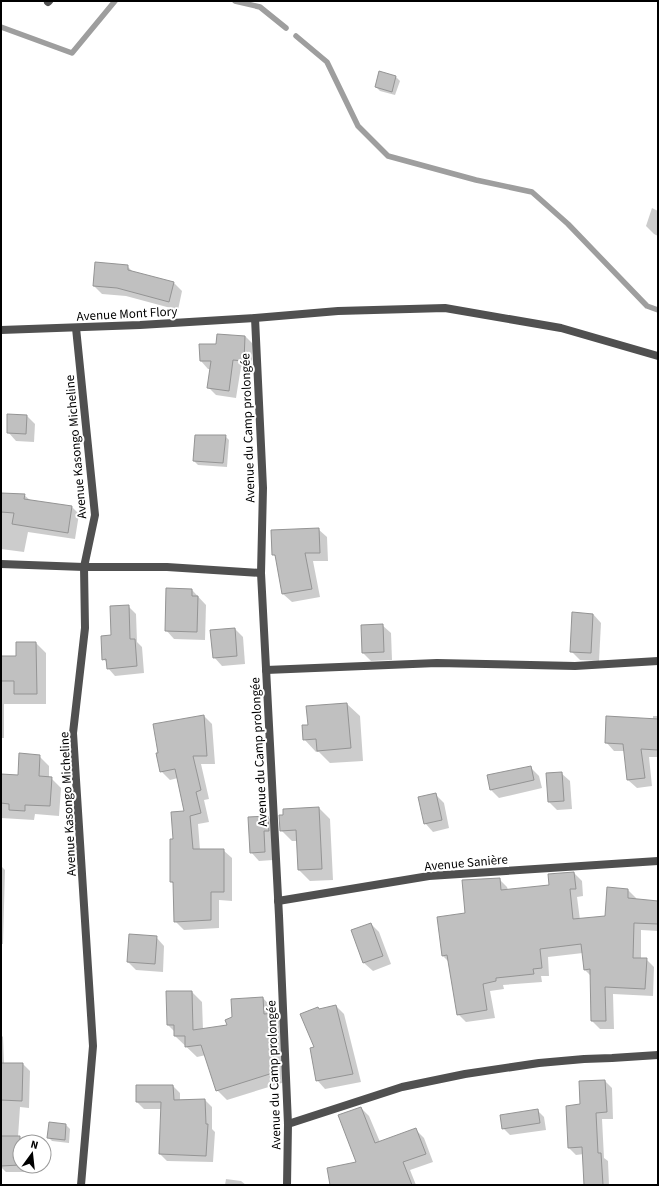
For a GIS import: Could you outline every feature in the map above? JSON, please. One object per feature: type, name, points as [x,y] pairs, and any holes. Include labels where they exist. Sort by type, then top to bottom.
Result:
[{"type":"street","name":"Avenue Mont Flory","points":[[1,330],[76,328],[255,318],[338,311],[445,308],[561,328],[658,356]]},
{"type":"street","name":"Avenue du Camp prolongée","points":[[255,318],[263,488],[261,573],[288,1124],[287,1185]]},
{"type":"street","name":"Avenue Kasongo Micheline","points":[[76,328],[94,505],[93,525],[84,567],[85,628],[74,733],[93,1046],[81,1185]]},
{"type":"street","points":[[1,564],[84,567],[167,567],[261,573]]},
{"type":"street","points":[[266,670],[437,663],[575,666],[658,661]]},
{"type":"street","name":"Avenue Sanière","points":[[278,901],[329,894],[429,876],[658,861]]},
{"type":"street","points":[[288,1124],[402,1088],[465,1074],[538,1063],[658,1054]]},
{"type":"building","points":[[379,71],[396,76],[392,92],[375,87]]},
{"type":"building","points":[[95,262],[128,265],[128,270],[174,282],[169,302],[117,288],[93,286]]},
{"type":"building","points":[[217,334],[245,336],[244,361],[233,360],[229,391],[207,388],[211,361],[200,361],[199,344],[216,344]]},
{"type":"building","points":[[7,414],[27,415],[26,434],[7,433]]},
{"type":"building","points":[[195,435],[226,435],[223,463],[193,461]]},
{"type":"building","points":[[1,493],[25,494],[24,499],[72,506],[68,533],[12,524],[14,513],[1,512]]},
{"type":"building","points":[[319,528],[320,553],[305,553],[312,589],[282,594],[275,555],[272,555],[271,530]]},
{"type":"building","points":[[166,588],[192,589],[192,596],[198,596],[197,632],[165,631]]},
{"type":"building","points":[[129,605],[130,639],[135,639],[137,666],[107,669],[106,659],[102,660],[101,636],[111,635],[110,606]]},
{"type":"building","points":[[572,612],[593,614],[591,653],[570,652]]},
{"type":"building","points":[[383,624],[384,652],[362,653],[361,625]]},
{"type":"building","points":[[235,628],[237,656],[213,658],[210,630]]},
{"type":"building","points":[[16,642],[36,642],[37,694],[14,694],[14,681],[1,681],[1,656],[16,656]]},
{"type":"building","points":[[347,703],[351,748],[317,751],[316,739],[303,740],[302,725],[308,725],[306,706]]},
{"type":"building","points":[[204,715],[207,756],[193,756],[201,790],[196,792],[201,813],[190,816],[193,849],[224,849],[224,892],[211,892],[211,920],[174,922],[173,882],[170,882],[170,839],[173,839],[171,812],[184,811],[175,769],[160,772],[156,753],[158,753],[153,724]]},
{"type":"building","points":[[606,716],[658,719],[658,750],[641,749],[645,778],[627,780],[623,744],[605,743]]},
{"type":"building","points":[[19,753],[40,755],[39,776],[52,777],[50,806],[25,805],[25,811],[9,810],[9,804],[1,803],[1,774],[18,775]]},
{"type":"building","points":[[531,766],[534,780],[490,790],[487,775]]},
{"type":"building","points":[[562,772],[564,801],[548,802],[546,773]]},
{"type":"building","points":[[436,793],[442,820],[424,824],[418,797]]},
{"type":"building","points":[[319,807],[322,869],[298,870],[296,830],[280,831],[279,815],[283,815],[283,809]]},
{"type":"building","points":[[268,816],[269,831],[264,831],[265,852],[250,853],[248,817]]},
{"type":"building","points":[[574,872],[576,889],[570,889],[573,919],[605,916],[607,887],[628,889],[628,898],[658,901],[658,924],[634,923],[633,958],[647,958],[645,989],[605,987],[606,1021],[591,1021],[590,969],[584,970],[581,944],[540,949],[542,968],[533,969],[534,974],[496,978],[496,981],[483,984],[487,1010],[457,1015],[447,955],[442,956],[437,917],[465,913],[462,880],[500,878],[501,890],[549,885],[548,874]]},
{"type":"building","points":[[371,923],[383,956],[363,963],[351,930]]},
{"type":"building","points":[[129,934],[157,936],[155,964],[127,962]]},
{"type":"building","points":[[166,991],[192,991],[193,1030],[227,1025],[225,1020],[232,1017],[231,999],[263,997],[264,1014],[275,1013],[276,1040],[271,1041],[276,1072],[216,1091],[201,1045],[185,1047],[185,1036],[174,1036],[174,1025],[167,1025]]},
{"type":"building","points":[[336,1005],[353,1074],[316,1081],[310,1048],[314,1047],[300,1014],[318,1007],[319,1009]]},
{"type":"building","points":[[1,1063],[23,1063],[22,1101],[1,1100]]},
{"type":"building","points":[[605,1080],[607,1112],[596,1113],[598,1153],[601,1153],[603,1185],[584,1185],[582,1147],[568,1148],[566,1106],[580,1104],[579,1081]]},
{"type":"building","points":[[136,1085],[173,1085],[174,1100],[205,1099],[206,1124],[208,1124],[206,1156],[159,1154],[161,1102],[136,1102]]},
{"type":"building","points":[[361,1107],[375,1143],[416,1128],[426,1154],[403,1162],[412,1185],[330,1185],[327,1168],[356,1162],[338,1115]]},
{"type":"building","points":[[538,1109],[540,1123],[502,1129],[500,1115]]},
{"type":"building","points":[[49,1122],[66,1124],[65,1140],[52,1139],[52,1134],[48,1134]]},
{"type":"building","points":[[1,1136],[12,1136],[12,1165],[1,1166]]},
{"type":"waterway","points":[[1,27],[72,53],[115,1]]},
{"type":"waterway","points":[[235,1],[260,7],[286,28]]},
{"type":"waterway","points":[[296,36],[327,62],[358,126],[388,156],[476,180],[532,192],[568,224],[647,306],[658,310]]}]
